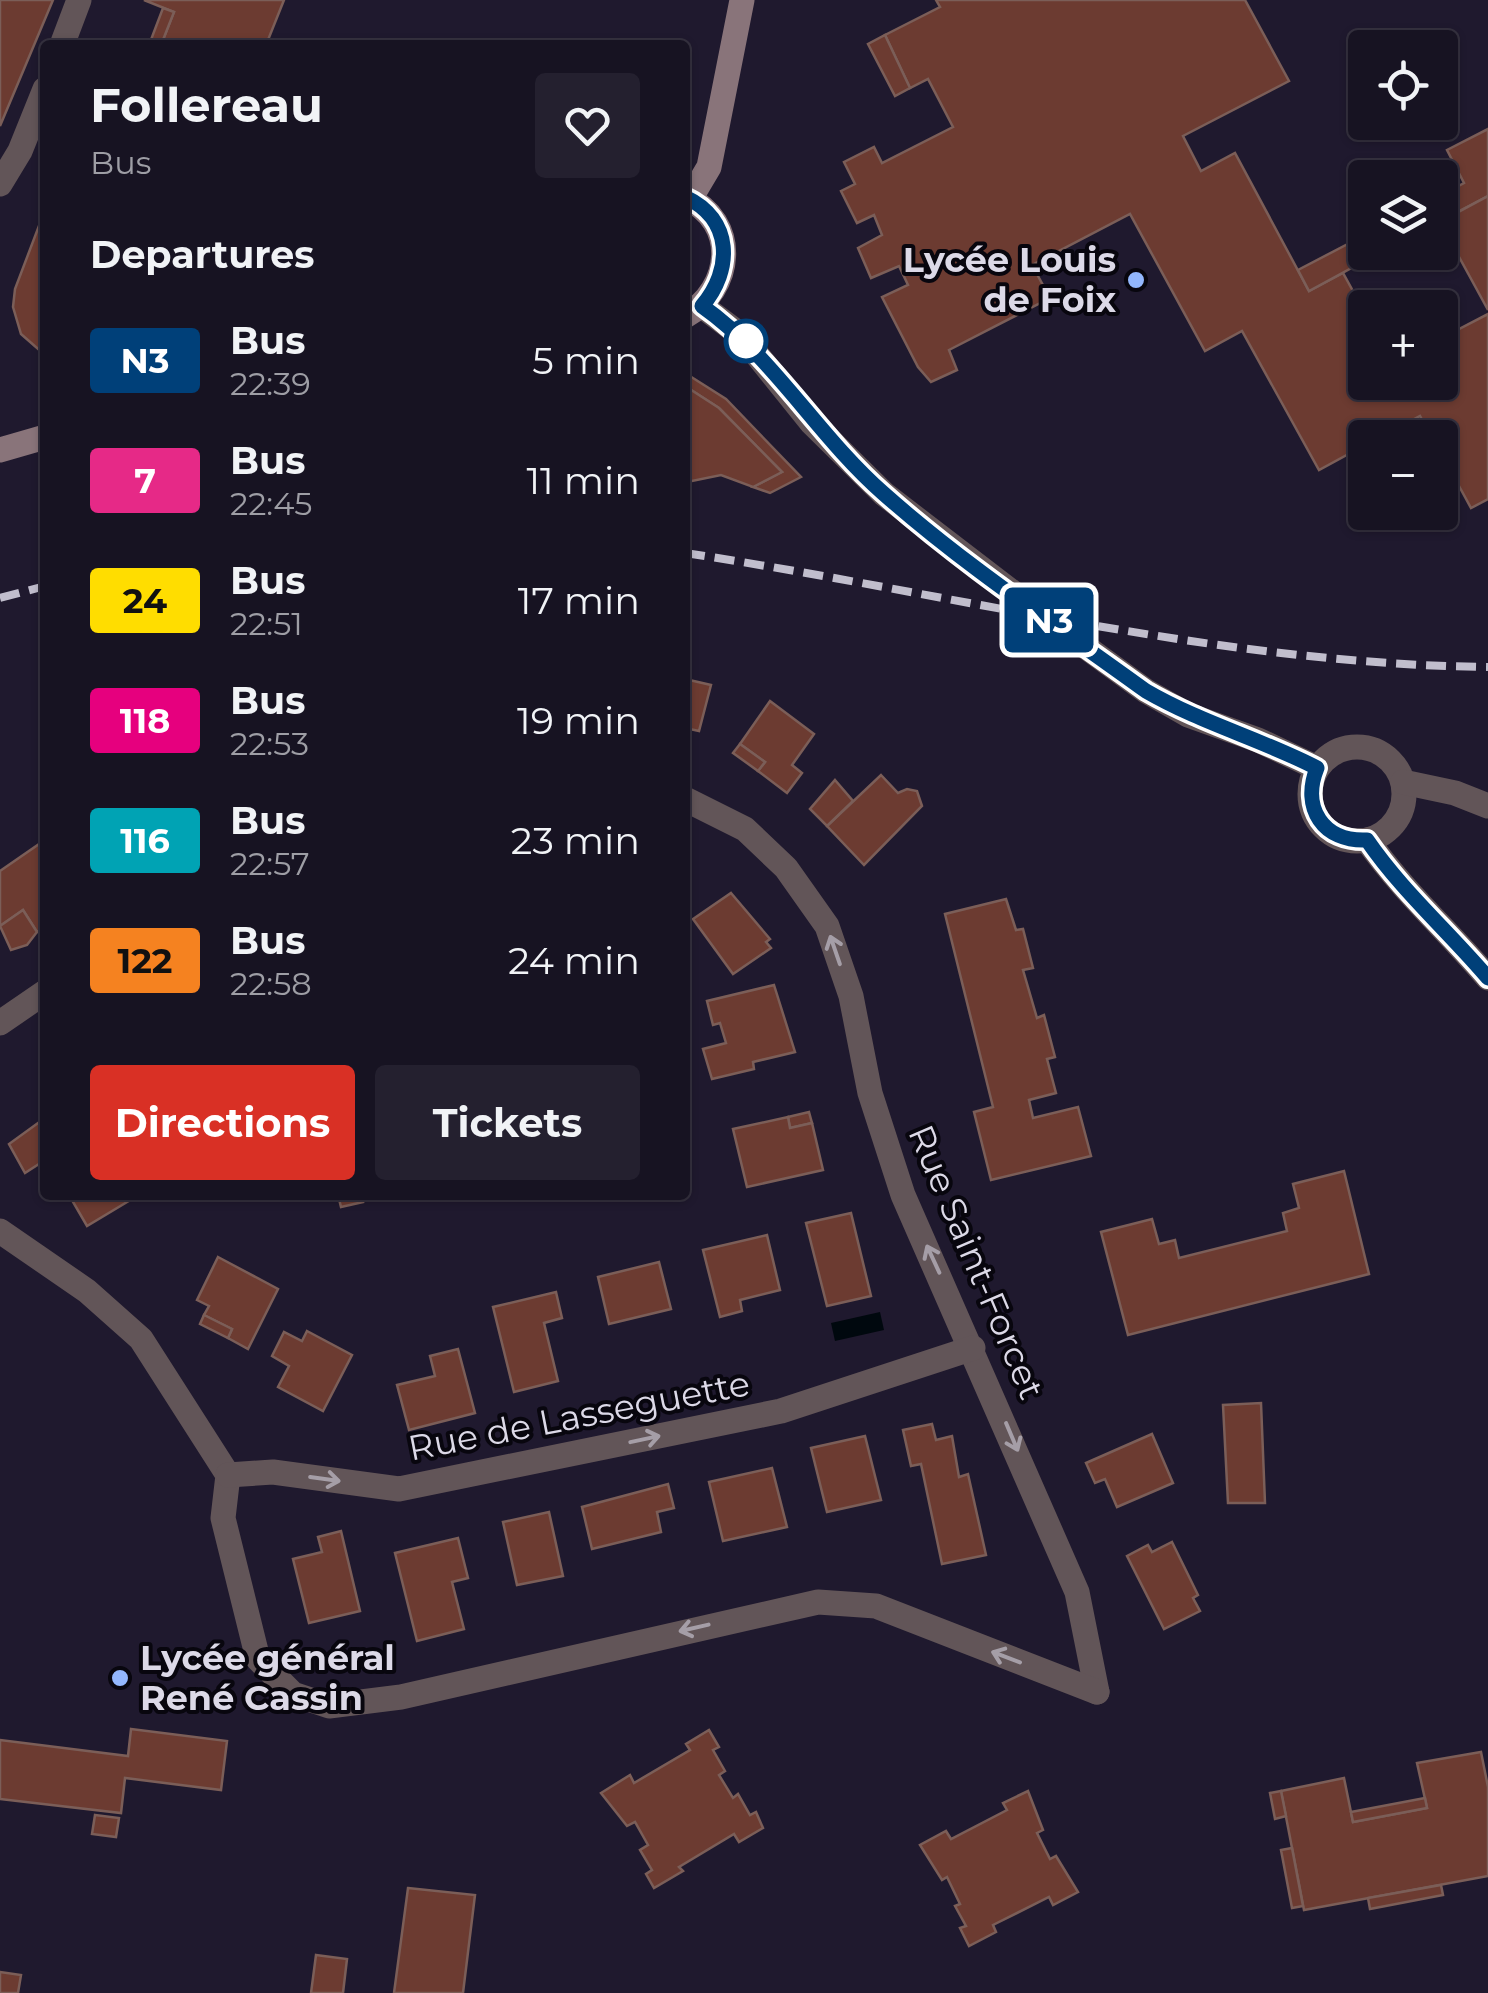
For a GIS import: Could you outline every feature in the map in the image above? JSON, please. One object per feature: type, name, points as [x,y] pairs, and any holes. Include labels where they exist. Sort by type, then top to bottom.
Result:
[{"type":"street","points":[[64,40],[79,0]]},
{"type":"street","points":[[690,195],[709,167],[742,0]]},
{"type":"street","points":[[0,184],[20,151],[40,101]]},
{"type":"street","points":[[690,200],[714,220],[725,249],[720,280],[693,311],[742,336],[812,422],[884,494],[1146,691],[1188,715],[1258,740],[1317,768]]},
{"type":"street","points":[[0,450],[40,438]]},
{"type":"street","points":[[1342,749],[1373,749],[1398,768],[1404,782],[1398,818],[1380,836],[1367,840],[1349,841],[1331,834],[1318,820],[1311,804],[1310,785],[1317,768],[1342,749]]},
{"type":"street","points":[[1404,782],[1455,793],[1488,806]]},
{"type":"street","name":"Rue Saint-Forcet","points":[[228,1475],[223,1518],[258,1659],[293,1694],[329,1706],[401,1698],[818,1602],[876,1606],[1097,1692],[1078,1592],[903,1195],[870,1093],[851,996],[827,926],[786,868],[745,829],[690,802]]},
{"type":"street","points":[[1367,840],[1398,884],[1446,929],[1488,978]]},
{"type":"street","points":[[0,1023],[40,995]]},
{"type":"street","points":[[0,1231],[87,1291],[141,1339],[228,1475]]},
{"type":"street","name":"Rue de Lasseguette","points":[[228,1475],[273,1472],[399,1489],[781,1411],[973,1348]]},
{"type":"shaded area","points":[[880,1312],[884,1330],[835,1341],[831,1323]]},
{"type":"building","points":[[0,0],[53,0],[0,126]]},
{"type":"building","points":[[144,0],[284,0],[268,40],[163,40],[174,12]]},
{"type":"building","points":[[936,0],[1245,0],[1289,81],[1183,136],[1201,171],[1235,153],[1309,291],[1343,273],[1352,290],[1348,290],[1348,400],[1458,400],[1458,330],[1488,314],[1488,499],[1471,508],[1458,484],[1458,420],[1422,420],[1420,416],[1413,420],[1348,420],[1348,454],[1319,470],[1242,331],[1205,351],[1130,214],[1032,265],[1050,298],[949,350],[957,370],[931,382],[918,367],[882,297],[908,285],[899,266],[871,278],[858,248],[882,235],[874,215],[857,223],[841,191],[855,184],[844,162],[874,147],[882,163],[953,127],[928,79],[910,88],[885,35],[940,7]]},
{"type":"building","points":[[163,8],[174,12],[163,40],[151,40]]},
{"type":"building","points":[[885,35],[910,88],[895,96],[868,44]]},
{"type":"building","points":[[1488,129],[1488,196],[1458,212],[1458,186],[1464,183],[1458,160],[1452,160],[1447,150]]},
{"type":"building","points":[[1488,196],[1488,310],[1458,255],[1458,212]]},
{"type":"building","points":[[40,223],[40,351],[21,334],[13,307],[15,289]]},
{"type":"building","points":[[1348,244],[1348,270],[1309,291],[1298,270]]},
{"type":"building","points":[[690,376],[726,399],[801,477],[770,493],[753,487],[782,472],[719,408],[690,389]]},
{"type":"building","points":[[690,389],[719,408],[782,472],[753,487],[721,475],[690,481]]},
{"type":"building","points":[[690,680],[711,685],[699,731],[690,729]]},
{"type":"building","points":[[770,701],[814,734],[792,765],[802,773],[787,793],[758,771],[765,762],[740,744]]},
{"type":"building","points":[[740,744],[765,762],[758,771],[733,753]]},
{"type":"building","points":[[881,775],[898,793],[907,789],[917,791],[922,806],[864,865],[827,826]]},
{"type":"building","points":[[835,780],[853,801],[827,826],[810,809]]},
{"type":"building","points":[[40,843],[37,932],[23,910],[0,926],[0,871]]},
{"type":"building","points":[[731,893],[770,939],[766,942],[771,948],[733,974],[693,919]]},
{"type":"building","points":[[1006,899],[1016,930],[1023,929],[1033,968],[1023,970],[1037,1018],[1044,1015],[1055,1057],[1047,1059],[1056,1093],[1029,1100],[1033,1118],[1078,1107],[1091,1156],[991,1180],[974,1112],[993,1107],[945,914]]},
{"type":"building","points":[[23,910],[37,932],[27,945],[11,950],[0,926]]},
{"type":"building","points":[[774,985],[795,1052],[753,1062],[754,1069],[712,1079],[703,1049],[726,1043],[720,1023],[713,1025],[707,1001]]},
{"type":"building","points":[[809,1112],[812,1123],[790,1128],[788,1117]]},
{"type":"building","points":[[788,1117],[790,1128],[812,1123],[823,1170],[747,1187],[733,1129]]},
{"type":"building","points":[[40,1122],[40,1163],[25,1173],[9,1144]]},
{"type":"building","points":[[1344,1171],[1369,1274],[1128,1335],[1101,1232],[1152,1219],[1159,1244],[1175,1240],[1179,1258],[1287,1231],[1283,1213],[1299,1208],[1293,1184]]},
{"type":"building","points":[[72,1200],[130,1200],[87,1226]]},
{"type":"building","points":[[339,1200],[363,1202],[341,1207]]},
{"type":"building","points":[[851,1213],[871,1296],[827,1306],[806,1223]]},
{"type":"building","points":[[767,1235],[780,1290],[740,1300],[742,1311],[720,1317],[703,1250]]},
{"type":"building","points":[[218,1257],[278,1289],[248,1349],[228,1338],[232,1329],[204,1315],[209,1306],[197,1300]]},
{"type":"building","points":[[659,1262],[671,1309],[609,1324],[598,1277]]},
{"type":"building","points":[[556,1292],[562,1318],[544,1323],[558,1381],[514,1392],[493,1307]]},
{"type":"building","points":[[204,1315],[232,1329],[228,1338],[200,1324]]},
{"type":"building","points":[[307,1331],[352,1355],[323,1411],[278,1387],[289,1366],[272,1356],[284,1332],[302,1341]]},
{"type":"building","points":[[458,1349],[475,1413],[409,1430],[397,1385],[435,1376],[430,1356]]},
{"type":"building","points":[[1261,1403],[1265,1503],[1228,1503],[1223,1405]]},
{"type":"building","points":[[932,1424],[936,1440],[952,1436],[959,1477],[968,1474],[986,1555],[942,1564],[921,1464],[911,1466],[903,1430]]},
{"type":"building","points":[[1152,1434],[1173,1483],[1117,1507],[1105,1479],[1095,1483],[1086,1463]]},
{"type":"building","points":[[865,1436],[881,1500],[827,1512],[811,1448]]},
{"type":"building","points":[[772,1468],[787,1527],[723,1541],[709,1482]]},
{"type":"building","points":[[668,1484],[674,1508],[657,1512],[661,1532],[592,1549],[582,1507]]},
{"type":"building","points":[[549,1512],[563,1576],[517,1585],[503,1522]]},
{"type":"building","points":[[341,1531],[360,1611],[309,1623],[293,1559],[322,1552],[318,1537]]},
{"type":"building","points":[[458,1538],[468,1578],[452,1582],[464,1629],[417,1641],[395,1553]]},
{"type":"building","points":[[1172,1542],[1198,1595],[1193,1598],[1200,1611],[1164,1629],[1127,1556],[1148,1545],[1152,1552]]},
{"type":"building","points":[[131,1729],[227,1741],[221,1790],[125,1778],[121,1813],[0,1799],[0,1740],[128,1756]]},
{"type":"building","points":[[709,1730],[719,1747],[713,1750],[725,1771],[719,1775],[733,1798],[738,1794],[750,1815],[756,1812],[763,1828],[739,1842],[734,1834],[679,1867],[683,1871],[654,1888],[646,1874],[652,1870],[640,1850],[648,1845],[635,1822],[627,1826],[601,1793],[630,1775],[634,1783],[690,1750],[686,1744]]},
{"type":"building","points":[[1481,1752],[1488,1787],[1488,1876],[1304,1910],[1281,1791],[1344,1778],[1353,1822],[1427,1808],[1417,1763]]},
{"type":"building","points":[[1028,1791],[1043,1830],[1037,1833],[1050,1859],[1056,1856],[1078,1892],[1053,1905],[1049,1897],[993,1925],[996,1932],[969,1946],[960,1928],[966,1926],[955,1906],[960,1904],[947,1877],[942,1880],[920,1845],[946,1831],[951,1839],[1007,1810],[1003,1803]]},
{"type":"building","points":[[1281,1791],[1286,1816],[1275,1819],[1270,1793]]},
{"type":"building","points":[[1425,1798],[1427,1808],[1353,1822],[1351,1812]]},
{"type":"building","points":[[95,1815],[119,1818],[116,1837],[92,1834]]},
{"type":"building","points":[[1292,1848],[1303,1906],[1292,1908],[1281,1850]]},
{"type":"building","points":[[1441,1885],[1443,1895],[1370,1909],[1368,1898]]},
{"type":"building","points":[[408,1888],[475,1895],[463,1993],[394,1993]]},
{"type":"building","points":[[316,1955],[347,1959],[343,1993],[311,1993]]},
{"type":"building","points":[[0,1972],[21,1975],[18,1993],[0,1993]]},
{"type":"railway","points":[[690,554],[1185,640],[1286,654],[1488,667]]},
{"type":"railway","points":[[0,598],[40,587]]},
{"type":"bus line","name":"N3","points":[[690,198],[720,228],[725,249],[724,270],[716,290],[702,306],[742,336],[812,422],[865,476],[1146,691],[1188,715],[1258,740],[1317,768],[1310,785],[1311,804],[1318,820],[1331,834],[1349,841],[1367,840],[1398,884],[1446,929],[1488,978]]},
{"type":"place","name":"Lycée Louis de Foix","points":[[1136,280]]},
{"type":"place","name":"Lycée général René Cassin","points":[[120,1678]]}]
